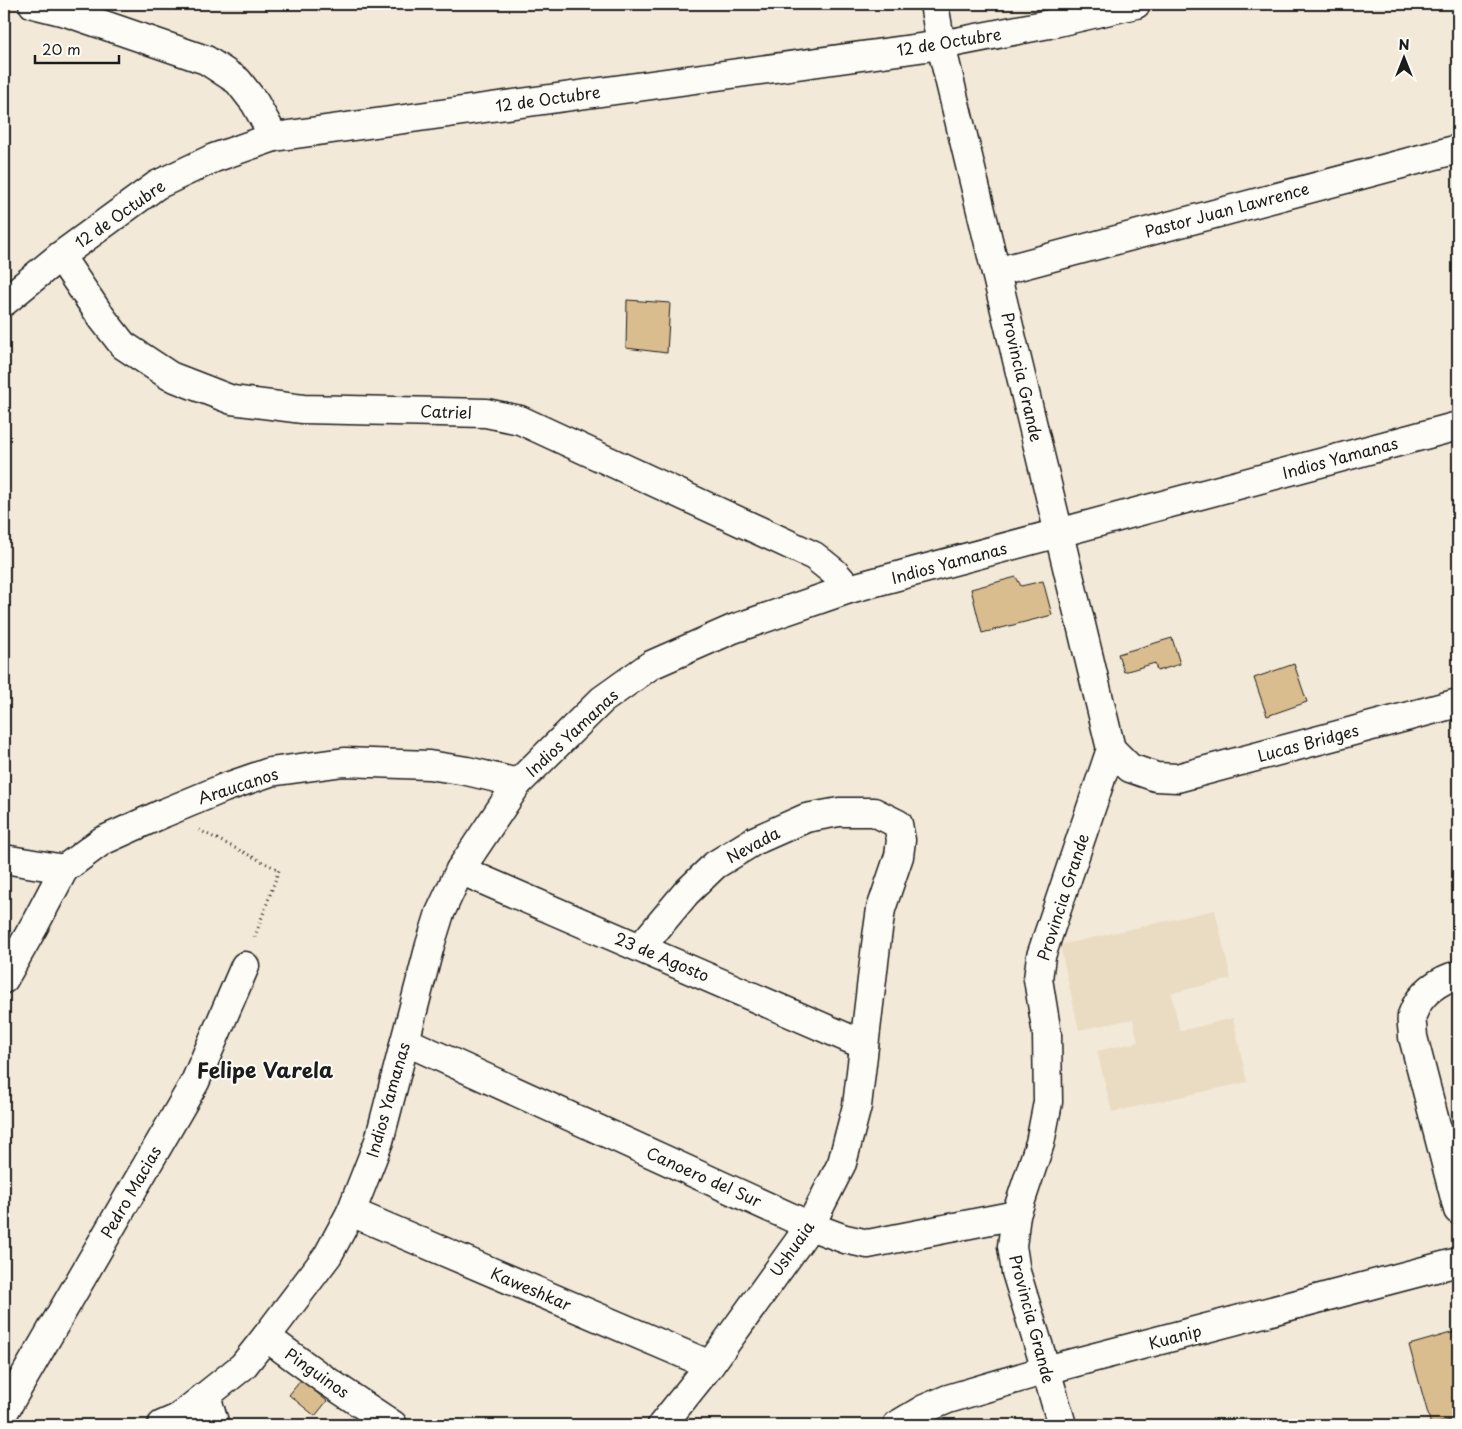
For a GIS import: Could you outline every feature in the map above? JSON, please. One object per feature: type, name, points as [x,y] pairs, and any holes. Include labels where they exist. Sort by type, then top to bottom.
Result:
[{"type":"street","points":[[33,4],[69,13],[206,60],[238,81],[255,102],[274,137]]},
{"type":"street","name":"Provincia Grande","points":[[934,4],[941,45],[1111,750],[1041,956],[1038,979],[1046,1034],[1048,1102],[1040,1143],[1016,1215],[1012,1246],[1016,1272],[1062,1425]]},
{"type":"street","name":"12 de Octubre","points":[[4,302],[60,256],[157,185],[214,158],[274,137],[941,45],[1049,24],[1136,4]]},
{"type":"street","name":"Pastor Juan Lawrence","points":[[996,272],[1458,149]]},
{"type":"street","name":"Catriel","points":[[60,256],[102,318],[123,345],[170,376],[232,400],[302,409],[486,413],[520,420],[814,556],[834,572],[849,589]]},
{"type":"street","name":"Indios Yamanas","points":[[162,1425],[178,1418],[243,1366],[328,1255],[351,1212],[379,1142],[440,912],[460,870],[518,783],[602,700],[651,665],[733,629],[849,589],[1458,426]]},
{"type":"street","name":"Lucas Bridges","points":[[1111,750],[1130,768],[1156,777],[1177,778],[1458,703]]},
{"type":"street","name":"Araucanos","points":[[64,869],[102,842],[224,788],[270,772],[344,762],[429,765],[468,771],[518,783]]},
{"type":"street","name":"Nevada","points":[[641,947],[691,887],[715,865],[754,841],[806,818],[839,812],[874,812],[898,824]]},
{"type":"street","name":"Ushuaia","points":[[662,1425],[710,1365],[810,1226],[842,1163],[857,1106],[881,909],[899,856],[901,840],[898,824]]},
{"type":"street","points":[[4,859],[64,869],[4,979]]},
{"type":"street","name":"23 de Agosto","points":[[460,870],[864,1045]]},
{"type":"street","name":"Pedro Macias","points":[[4,1412],[195,1082],[245,966]]},
{"type":"street","points":[[1458,975],[1427,991],[1412,1014],[1413,1037],[1458,1210]]},
{"type":"street","name":"Canoero del Sur","points":[[405,1041],[810,1226],[845,1240],[868,1244],[1016,1215]]},
{"type":"street","name":"Kaweshkar","points":[[351,1212],[710,1365]]},
{"type":"street","name":"Kuanip","points":[[897,1425],[924,1408],[948,1399],[1046,1370],[1458,1262]]},
{"type":"street","name":"Pinguinos","points":[[266,1337],[321,1377],[393,1425]]},
{"type":"street","points":[[206,1396],[215,1425]]},
{"type":"path","points":[[164,813],[279,870],[245,966]]},
{"type":"shaded area","points":[[1215,910],[1231,979],[1171,993],[1180,1031],[1233,1018],[1247,1082],[1112,1112],[1097,1051],[1138,1042],[1133,1019],[1079,1030],[1060,945]]},
{"type":"building","points":[[627,300],[670,303],[667,353],[626,348]]},
{"type":"building","points":[[1016,577],[1021,586],[1043,581],[1052,615],[982,633],[971,589]]},
{"type":"building","points":[[1172,638],[1180,664],[1157,671],[1155,663],[1124,672],[1118,654]]},
{"type":"building","points":[[1294,664],[1307,702],[1267,716],[1254,678]]},
{"type":"building","points":[[1458,1331],[1458,1418],[1431,1425],[1409,1345]]},
{"type":"building","points":[[301,1380],[327,1401],[315,1416],[289,1395]]},
{"type":"district","name":"Felipe Varela","points":[[265,1071]]}]
